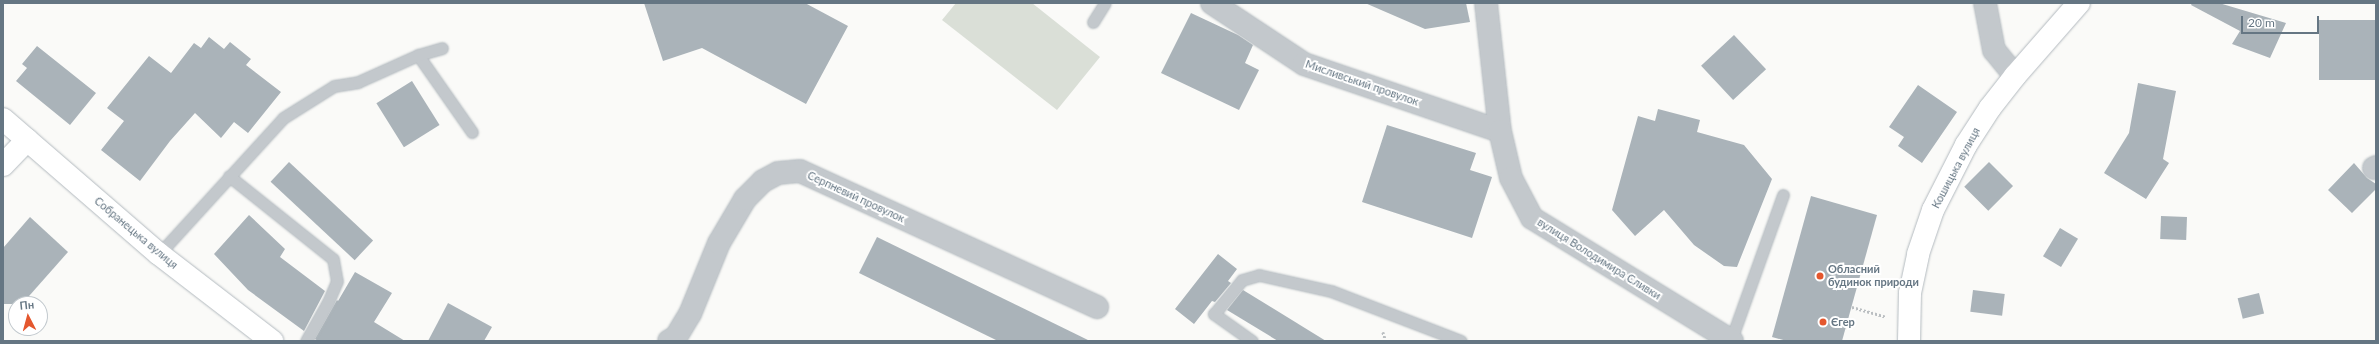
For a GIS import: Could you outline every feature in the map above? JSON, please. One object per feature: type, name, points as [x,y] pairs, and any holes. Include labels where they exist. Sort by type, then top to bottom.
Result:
[{"type":"street","name":"Мисливський провулок","points":[[1212,3],[1304,64],[1500,131]]},
{"type":"street","name":"вулиця Володимира Сливки","points":[[1486,3],[1500,131],[1511,178],[1532,218],[1731,341]]},
{"type":"street","points":[[1985,3],[1994,50],[2014,76]]},
{"type":"street","name":"Кошицька вулиця","points":[[1910,332],[1910,293],[1918,254],[1933,210],[1966,145],[2014,76],[2079,3]]},
{"type":"street","name":"Собранецька вулиця","points":[[3,120],[159,254],[272,341]]},
{"type":"street","points":[[3,165],[27,140]]},
{"type":"street","name":"Серпневий провулок","points":[[669,341],[676,337],[690,314],[719,243],[745,199],[768,178],[778,173],[800,171],[1097,307]]},
{"type":"lane","points":[[1093,22],[1105,3]]},
{"type":"lane","points":[[159,254],[283,118],[334,86],[358,82],[418,55],[442,48]]},
{"type":"lane","points":[[418,55],[472,132]]},
{"type":"lane","points":[[229,176],[333,259],[337,281],[328,302],[306,341]]},
{"type":"lane","points":[[1731,341],[1783,195]]},
{"type":"lane","points":[[1252,341],[1214,314],[1242,280],[1259,275],[1331,291],[1461,341]]},
{"type":"path","points":[[1852,307],[1910,332]]},
{"type":"shaded area","points":[[956,3],[1032,3],[1100,57],[1057,110],[942,20]]},
{"type":"building","points":[[644,3],[805,3],[848,26],[806,104],[702,48],[663,61]]},
{"type":"building","points":[[1365,3],[1466,3],[1470,22],[1425,29]]},
{"type":"building","points":[[2192,3],[2219,3],[2286,23],[2270,58],[2232,44],[2240,31],[2191,5]]},
{"type":"building","points":[[1191,13],[1238,35],[1253,45],[1245,63],[1259,70],[1239,110],[1161,73]]},
{"type":"building","points":[[2319,20],[2376,20],[2376,80],[2319,80]]},
{"type":"building","points":[[1734,35],[1766,69],[1733,100],[1701,66]]},
{"type":"building","points":[[209,37],[224,49],[230,42],[251,59],[246,65],[281,92],[248,133],[234,122],[221,138],[195,113],[170,141],[140,181],[101,150],[124,121],[107,108],[149,56],[171,73],[194,43],[201,48]]},
{"type":"building","points":[[37,46],[96,93],[70,125],[16,81],[27,68],[22,64]]},
{"type":"building","points":[[412,81],[440,125],[404,147],[376,103]]},
{"type":"building","points":[[2138,83],[2176,91],[2163,159],[2169,163],[2146,199],[2104,173],[2129,133]]},
{"type":"building","points":[[1918,85],[1957,112],[1922,163],[1898,146],[1904,137],[1889,127]]},
{"type":"building","points":[[1658,109],[1700,120],[1697,132],[1744,145],[1772,179],[1737,267],[1724,266],[1694,245],[1664,210],[1635,236],[1612,210],[1638,116],[1655,121]]},
{"type":"building","points":[[1387,125],[1476,153],[1470,170],[1492,177],[1472,238],[1362,202]]},
{"type":"building","points":[[289,162],[373,240],[355,260],[271,182]]},
{"type":"building","points":[[1989,162],[2013,186],[1988,211],[1964,187]]},
{"type":"building","points":[[2354,163],[2367,178],[2376,184],[2376,189],[2352,213],[2328,190]]},
{"type":"building","points":[[1811,196],[1877,215],[1842,341],[1787,341],[1772,337]]},
{"type":"building","points":[[249,215],[285,249],[280,257],[325,291],[304,331],[248,290],[214,254]]},
{"type":"building","points":[[2161,216],[2187,217],[2186,240],[2160,239]]},
{"type":"building","points":[[30,217],[68,252],[29,296],[8,296],[8,304],[3,304],[3,248]]},
{"type":"building","points":[[2060,228],[2078,239],[2061,267],[2043,256]]},
{"type":"building","points":[[877,237],[1090,341],[998,341],[859,273]]},
{"type":"building","points":[[1218,254],[1237,269],[1228,281],[1231,283],[1215,302],[1212,301],[1194,324],[1175,309]]},
{"type":"building","points":[[355,272],[392,293],[374,322],[405,341],[318,341],[315,339]]},
{"type":"building","points":[[1243,290],[1326,341],[1278,341],[1227,310]]},
{"type":"building","points":[[1973,290],[2005,294],[2002,316],[1970,312]]},
{"type":"building","points":[[2259,293],[2264,313],[2243,319],[2238,298]]},
{"type":"building","points":[[448,303],[492,327],[484,341],[428,341]]},
{"type":"place","name":"Обласний будинок природи","points":[[1820,276]]},
{"type":"place","name":"Єгер","points":[[1823,322]]}]
